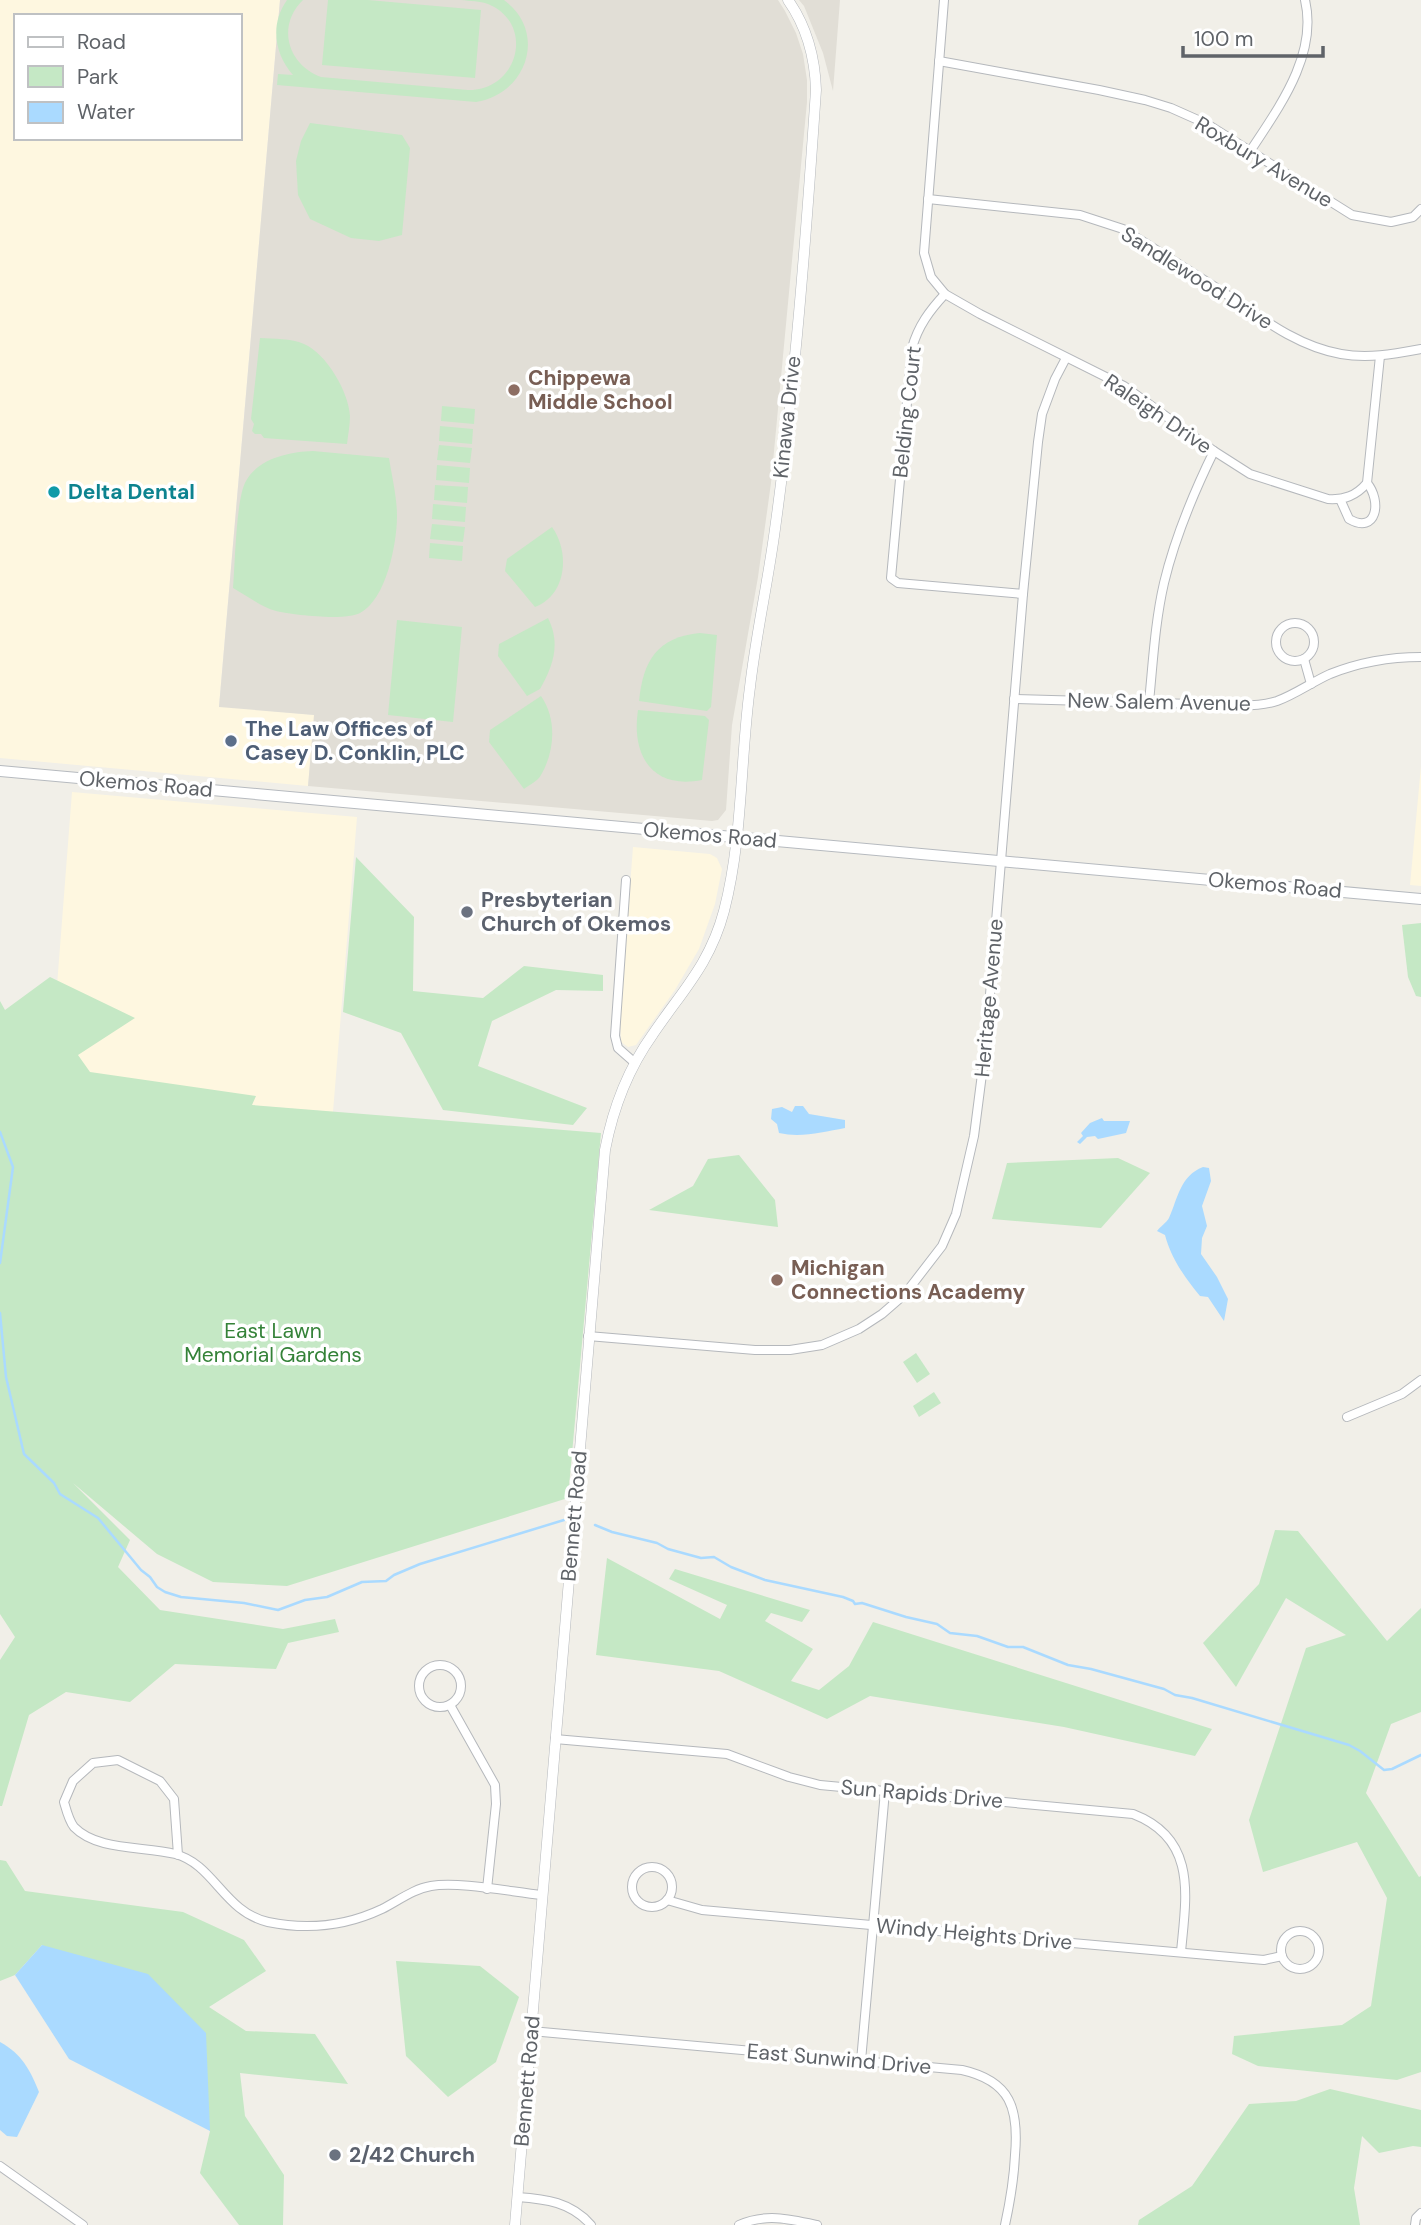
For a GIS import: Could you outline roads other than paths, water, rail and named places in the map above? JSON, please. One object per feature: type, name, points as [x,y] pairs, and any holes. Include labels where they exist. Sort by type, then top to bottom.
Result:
[{"type":"main road","name":"Okemos Road","points":[[0,771],[1421,899]]},
{"type":"street","name":"Kinawa Drive","points":[[736,838],[750,685],[775,530],[789,409],[817,90],[805,31],[788,0]]},
{"type":"street","points":[[944,0],[924,253],[931,277],[945,294]]},
{"type":"street","points":[[1251,150],[1295,77],[1306,40],[1308,13],[1305,0]]},
{"type":"street","name":"Roxbury Avenue","points":[[939,61],[1146,100],[1207,124],[1352,215],[1391,222],[1413,217],[1421,208]]},
{"type":"street","name":"Sandlewood Drive","points":[[928,199],[1080,215],[1099,220],[1123,229],[1296,339],[1340,354],[1380,356],[1421,349]]},
{"type":"street","name":"Raleigh Drive","points":[[945,294],[1124,386],[1250,474],[1328,499],[1354,495],[1367,483]]},
{"type":"street","name":"Belding Court","points":[[945,294],[917,330],[912,348],[891,578],[898,583],[1023,594]]},
{"type":"street","points":[[1340,499],[1349,519],[1358,523],[1372,517],[1376,508],[1375,497],[1367,483],[1380,356]]},
{"type":"street","name":"Heritage Avenue","points":[[589,1336],[755,1350],[790,1350],[822,1345],[859,1329],[882,1314],[905,1294],[942,1246],[956,1214],[974,1136],[986,1043],[1023,594],[1042,414],[1066,358]]},
{"type":"street","points":[[1149,702],[1157,621],[1164,584],[1193,494],[1214,451]]},
{"type":"street","points":[[1301,624],[1312,633],[1313,648],[1304,659],[1289,660],[1278,650],[1277,636],[1287,625],[1301,624]]},
{"type":"street","name":"New Salem Avenue","points":[[1014,699],[1261,704],[1285,698],[1329,675],[1368,662],[1421,657]]},
{"type":"street","points":[[1304,659],[1311,684]]},
{"type":"street","name":"Bennett Road","points":[[515,2225],[605,1150],[616,1105],[635,1063],[657,1027],[696,976],[714,942],[727,898],[736,838]]},
{"type":"street","points":[[626,880],[615,1036],[618,1048],[635,1063]]},
{"type":"street","points":[[1347,1418],[1402,1394],[1421,1380]]},
{"type":"street","points":[[440,1665],[447,1666],[458,1676],[459,1695],[450,1705],[437,1707],[421,1696],[419,1682],[426,1670],[440,1665]]},
{"type":"street","points":[[450,1705],[495,1785],[496,1804],[487,1889]]},
{"type":"street","name":"Sun Rapids Drive","points":[[555,1739],[727,1754],[812,1783],[1124,1812],[1149,1822],[1170,1840],[1183,1866],[1186,1885],[1181,1952]]},
{"type":"street","points":[[178,1854],[174,1799],[160,1781],[118,1760],[93,1763],[73,1781],[64,1802],[73,1826],[100,1843],[137,1846],[178,1854],[205,1871],[220,1892],[241,1911],[267,1922],[320,1926],[349,1922],[427,1887],[444,1884],[542,1895]]},
{"type":"street","points":[[861,2061],[885,1791]]},
{"type":"street","name":"Windy Heights Drive","points":[[667,1900],[672,1886],[665,1872],[651,1868],[637,1875],[633,1889],[639,1902],[654,1907],[667,1900],[702,1910],[1264,1960],[1282,1956]]},
{"type":"street","name":"Windy Heights Drive","points":[[1294,1931],[1309,1932],[1319,1944],[1318,1958],[1306,1968],[1292,1967],[1282,1956],[1283,1941],[1294,1931]]},
{"type":"street","name":"East Sunwind Drive","points":[[531,2031],[962,2070],[984,2076],[1002,2090],[1012,2104],[1017,2129],[1013,2178],[1005,2225]]},
{"type":"street","points":[[0,2166],[82,2225]]},
{"type":"street","points":[[517,2197],[549,2200],[565,2205],[582,2215],[591,2225]]},
{"type":"street","points":[[1415,2225],[1416,2218],[1421,2213]]},
{"type":"street","points":[[739,2225],[775,2217],[817,2225]]},
{"type":"water","points":[[795,1106],[803,1106],[809,1114],[845,1120],[845,1128],[804,1135],[779,1133],[777,1124],[771,1119],[772,1109],[782,1107],[792,1112]]},
{"type":"water","points":[[1102,1118],[1104,1121],[1130,1121],[1126,1133],[1098,1139],[1095,1136],[1087,1137],[1080,1144],[1077,1142],[1090,1123]]},
{"type":"water","points":[[1203,1167],[1209,1168],[1211,1181],[1202,1206],[1207,1226],[1202,1238],[1201,1254],[1228,1299],[1224,1321],[1208,1297],[1200,1296],[1189,1282],[1175,1260],[1165,1235],[1157,1231],[1169,1218],[1189,1176]]},
{"type":"water","points":[[42,1945],[148,1974],[206,2033],[210,2131],[69,2059],[15,1975]]},
{"type":"water","points":[[0,2042],[24,2063],[39,2092],[17,2137],[7,2136],[0,2130]]},
{"type":"waterway","points":[[0,1132],[13,1167],[0,1263]]},
{"type":"waterway","points":[[0,1313],[6,1377],[24,1454],[54,1483],[60,1494],[98,1518],[141,1570],[165,1592],[181,1597],[244,1603],[278,1610],[305,1600],[327,1597],[362,1582],[386,1581],[420,1564],[564,1520]]},
{"type":"waterway","points":[[595,1525],[701,1558],[714,1557],[731,1567],[765,1580],[843,1597],[855,1604],[862,1603],[937,1624],[950,1633],[977,1636],[1008,1647],[1023,1647],[1068,1665],[1164,1689],[1175,1695],[1349,1745],[1384,1770],[1421,1755]]},
{"type":"place","name":"Chippewa Middle School","points":[[514,390]]},
{"type":"place","name":"Delta Dental","points":[[54,492]]},
{"type":"place","name":"The Law Offices of Casey D. Conklin, PLC","points":[[231,741]]},
{"type":"place","name":"Presbyterian Church of Okemos","points":[[467,912]]},
{"type":"place","name":"Michigan Connections Academy","points":[[777,1280]]},
{"type":"place","name":"2/42 Church","points":[[335,2155]]},
{"type":"park label","name":"East Lawn Memorial Gardens","points":[[273,1343]]}]
